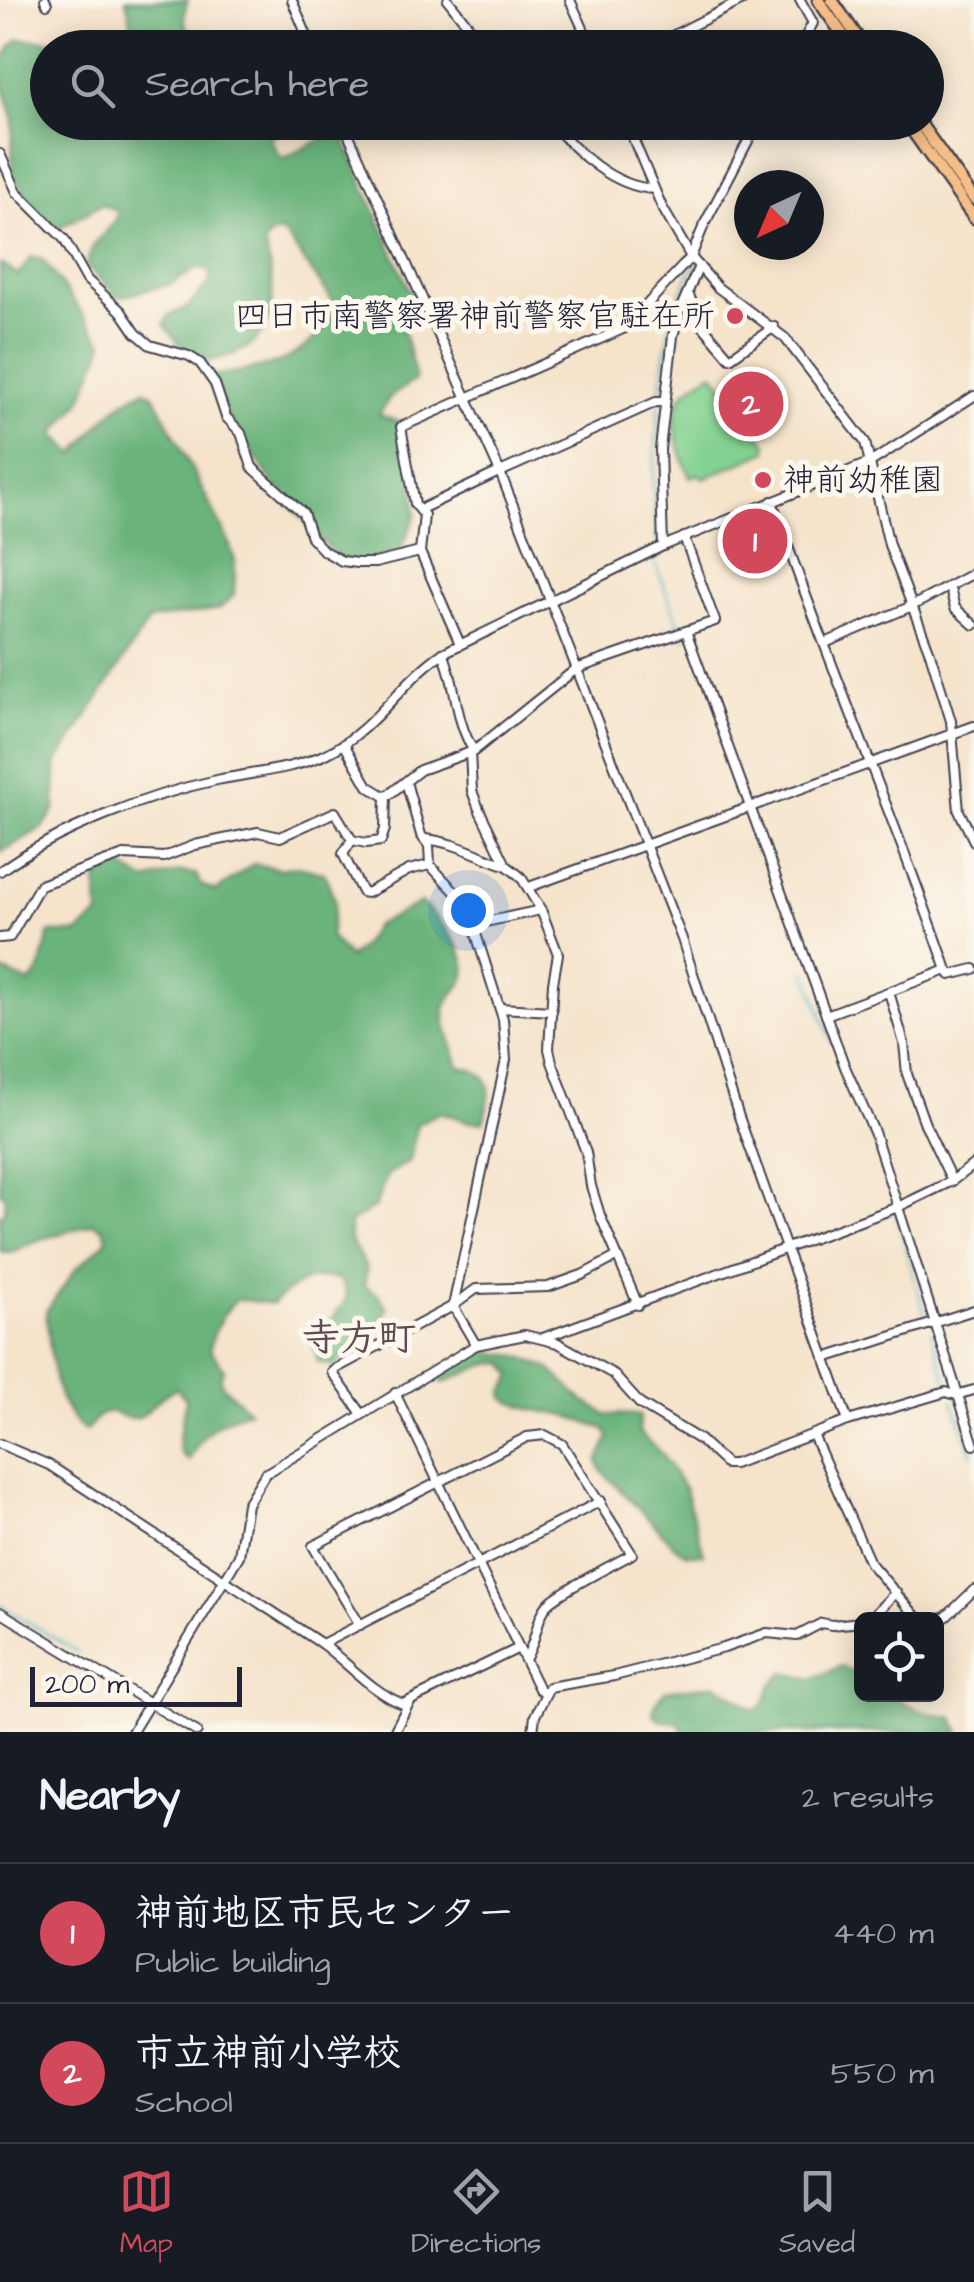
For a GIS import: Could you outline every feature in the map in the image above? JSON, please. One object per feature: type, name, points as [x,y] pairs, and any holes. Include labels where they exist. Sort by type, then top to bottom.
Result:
[{"type":"highway","points":[[818,0],[839,30]]},
{"type":"highway","points":[[832,0],[853,30]]},
{"type":"highway","points":[[919,140],[974,218]]},
{"type":"highway","points":[[932,140],[974,199]]},
{"type":"street","points":[[292,0],[304,30]]},
{"type":"street","points":[[448,0],[470,30]]},
{"type":"street","points":[[570,0],[584,30]]},
{"type":"street","points":[[684,30],[743,0]]},
{"type":"street","points":[[800,0],[813,23],[809,30]]},
{"type":"street","points":[[463,30],[466,25]]},
{"type":"street","points":[[351,140],[499,472],[682,939],[739,1117],[848,1420]]},
{"type":"street","points":[[566,140],[588,162],[642,188],[654,189]]},
{"type":"street","points":[[634,140],[654,189],[696,262],[717,287],[774,327],[866,442],[888,544],[930,652],[951,721],[959,811],[974,841]]},
{"type":"street","points":[[663,546],[661,402],[676,322],[688,293],[704,225],[749,140]]},
{"type":"street","points":[[0,154],[17,192],[68,243],[87,280],[121,311],[136,333],[150,346],[183,354],[200,364],[216,384],[226,418],[240,433],[252,467],[303,513],[312,538],[324,551],[342,561],[375,564],[420,552]]},
{"type":"street","points":[[460,644],[420,552],[424,515],[415,504],[401,427],[625,328],[696,262]]},
{"type":"street","points":[[688,293],[702,325],[730,358],[774,327]]},
{"type":"street","points":[[0,871],[54,838],[111,814],[185,788],[294,767],[344,744],[414,674],[443,653],[663,546],[871,462],[974,396]]},
{"type":"street","points":[[421,509],[661,402]]},
{"type":"street","points":[[772,502],[804,597],[872,764],[950,975],[974,969]]},
{"type":"street","points":[[386,796],[433,764],[472,751],[576,668],[715,621],[684,537]]},
{"type":"street","points":[[825,643],[950,589],[974,573]]},
{"type":"street","points":[[950,589],[955,608],[974,624]]},
{"type":"street","points":[[683,632],[844,1067],[874,1132],[974,1445]]},
{"type":"street","points":[[443,653],[472,751],[472,792],[506,866],[528,887],[541,910],[558,954],[552,1062],[578,1126],[591,1186],[616,1258],[638,1304]]},
{"type":"street","points":[[528,887],[974,726]]},
{"type":"street","points":[[344,744],[368,786],[386,796]]},
{"type":"street","points":[[406,782],[431,860],[476,924],[504,1018],[506,1060],[453,1306],[476,1345]]},
{"type":"street","points":[[0,938],[10,937],[40,885],[124,855],[164,857],[195,845],[258,832],[280,837],[336,812],[352,840],[374,844],[384,838],[386,796]]},
{"type":"street","points":[[424,839],[442,840],[506,866]]},
{"type":"street","points":[[352,840],[343,854],[362,892],[367,893],[454,847]]},
{"type":"street","points":[[476,924],[541,910]]},
{"type":"street","points":[[826,1015],[948,970]]},
{"type":"street","points":[[889,992],[904,1043],[908,1074],[925,1124],[952,1181]]},
{"type":"street","points":[[500,1008],[552,1012]]},
{"type":"street","points":[[542,1338],[898,1206],[952,1181],[974,1164]]},
{"type":"street","points":[[362,1414],[332,1372],[453,1306],[476,1289],[548,1287],[616,1258]]},
{"type":"street","points":[[825,1358],[974,1310]]},
{"type":"street","points":[[132,1732],[239,1556],[247,1504],[265,1474],[476,1345],[526,1335],[578,1353],[614,1374],[640,1404],[700,1440],[726,1464],[848,1420],[946,1392],[974,1390]]},
{"type":"street","points":[[395,1394],[539,1689],[546,1693]]},
{"type":"street","points":[[360,1625],[313,1546],[527,1438],[545,1435],[562,1444],[632,1554],[550,1602],[524,1659]]},
{"type":"street","points":[[814,1435],[870,1563],[912,1612]]},
{"type":"street","points":[[0,1444],[48,1465],[322,1644],[381,1695],[403,1704],[519,1648]]},
{"type":"street","points":[[322,1644],[600,1502]]},
{"type":"street","points":[[944,1618],[974,1590]]},
{"type":"street","points":[[877,1612],[896,1592]]},
{"type":"street","points":[[0,1612],[196,1732]]},
{"type":"street","points":[[533,1732],[535,1716],[549,1687],[632,1672],[767,1633],[797,1636],[822,1622],[854,1623]]},
{"type":"street","points":[[394,1732],[409,1702]]},
{"type":"green space","points":[[126,0],[188,0],[185,21],[189,30],[133,30]]},
{"type":"green space","points":[[19,39],[30,40],[30,140],[271,140],[282,159],[320,140],[344,140],[413,298],[399,312],[416,379],[389,398],[379,415],[400,422],[413,481],[416,515],[400,552],[359,563],[337,557],[280,493],[229,419],[206,377],[253,369],[296,354],[329,320],[331,298],[289,240],[281,232],[264,243],[271,277],[271,310],[258,338],[228,356],[205,361],[192,357],[164,325],[168,316],[188,307],[210,282],[210,271],[199,267],[171,284],[118,297],[86,265],[94,244],[115,222],[118,212],[102,204],[59,228],[48,226],[12,173],[13,117],[0,76],[0,65]]},
{"type":"green space","points":[[31,257],[42,259],[104,344],[81,401],[54,434],[75,454],[124,402],[145,390],[154,395],[228,540],[235,561],[234,595],[219,609],[149,620],[56,764],[55,809],[43,827],[0,853],[0,263],[18,275]]},
{"type":"green space","points":[[713,372],[767,444],[767,451],[704,478],[698,474],[690,477],[679,445],[676,410],[686,391]]},
{"type":"green space","points":[[253,864],[281,869],[298,866],[324,873],[335,900],[330,936],[349,958],[376,925],[421,903],[428,909],[453,938],[466,971],[445,1009],[448,1034],[459,1067],[480,1073],[489,1093],[483,1122],[441,1112],[417,1124],[410,1161],[387,1175],[375,1207],[350,1223],[350,1240],[367,1269],[364,1286],[379,1295],[388,1309],[379,1323],[334,1366],[318,1362],[313,1346],[344,1303],[347,1294],[339,1279],[311,1279],[272,1304],[238,1299],[228,1309],[210,1350],[224,1369],[222,1385],[249,1411],[213,1428],[189,1460],[181,1454],[178,1442],[186,1399],[176,1388],[139,1417],[110,1411],[100,1415],[85,1431],[73,1420],[59,1392],[46,1311],[76,1269],[105,1242],[103,1228],[93,1223],[15,1251],[0,1251],[0,1215],[5,1211],[5,1197],[0,1191],[0,970],[30,983],[40,970],[49,933],[79,933],[99,915],[97,880],[103,871],[118,865],[146,881],[180,872],[196,874],[201,885],[216,891]]},
{"type":"green space","points":[[484,1352],[519,1356],[549,1368],[582,1400],[606,1414],[640,1415],[639,1432],[663,1456],[685,1490],[704,1554],[687,1554],[677,1548],[602,1471],[598,1462],[609,1437],[604,1428],[526,1408],[504,1398],[513,1375],[505,1363],[489,1363],[443,1383],[439,1379],[453,1364]]},
{"type":"green space","points":[[842,1666],[854,1673],[854,1702],[904,1702],[954,1718],[960,1732],[683,1732],[679,1723],[661,1720],[653,1714],[655,1703],[665,1691],[716,1684],[755,1710],[764,1705],[772,1684],[784,1673],[812,1679]]},
{"type":"waterway","points":[[660,399],[671,327],[698,258]]},
{"type":"waterway","points":[[657,540],[653,479],[659,407]]},
{"type":"waterway","points":[[653,558],[685,640]]},
{"type":"waterway","points":[[806,971],[832,1043]]},
{"type":"waterway","points":[[852,1092],[859,1108]]},
{"type":"waterway","points":[[896,1213],[925,1315]]},
{"type":"waterway","points":[[931,1332],[949,1388]]},
{"type":"waterway","points":[[953,1401],[973,1455]]},
{"type":"waterway","points":[[0,1605],[77,1652]]},
{"type":"place","name":"四日市南警察署神前警察官駐在所","points":[[735,316]]},
{"type":"place","name":"市立神前小学校","points":[[751,404]]},
{"type":"place","name":"神前幼稚園","points":[[763,480]]},
{"type":"place","name":"神前地区市民センター","points":[[755,541]]},
{"type":"district","name":"寺方町","points":[[359,1339]]}]
